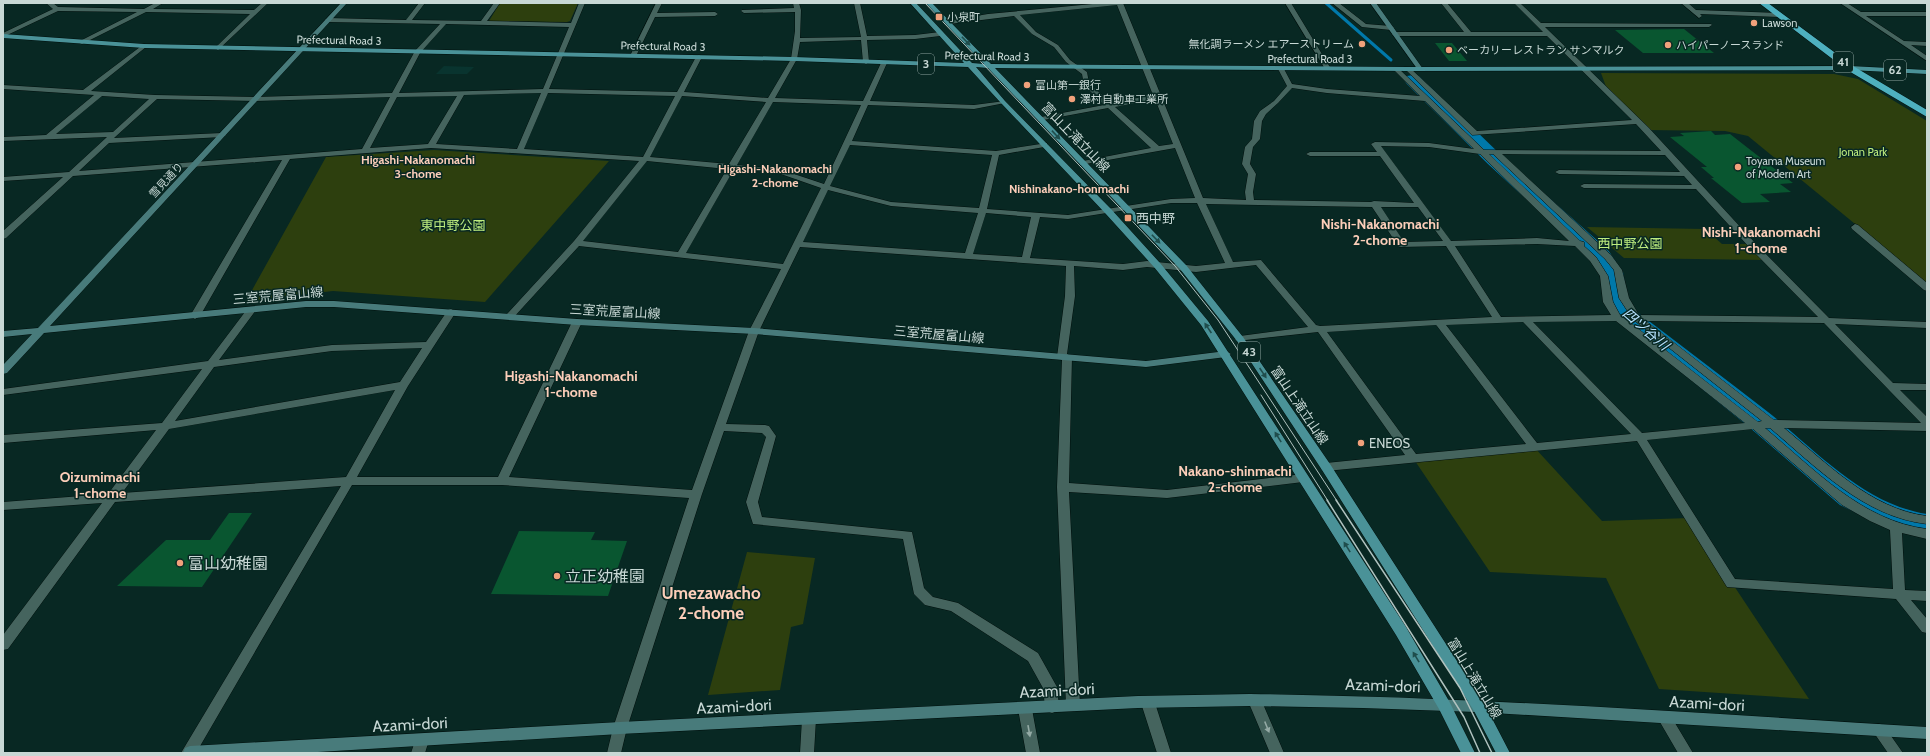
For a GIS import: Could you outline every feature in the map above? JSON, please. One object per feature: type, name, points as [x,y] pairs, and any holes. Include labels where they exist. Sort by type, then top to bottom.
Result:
[{"type":"highway","name":"41","points":[[1763,3],[1850,68],[1927,114]]},
{"type":"highway","name":"41","points":[[1774,3],[1862,69],[1927,106]]},
{"type":"main road","name":"43","points":[[913,3],[940,34],[985,80],[1003,102],[1108,211],[1157,265],[1205,323],[1401,631],[1444,705],[1468,753]]},
{"type":"main road","name":"富山上滝立山線","points":[[929,3],[949,22],[1183,267],[1240,338],[1326,467],[1479,707],[1503,753]]},
{"type":"main road","name":"Prefectural Road 3","points":[[3,35],[144,46],[794,59],[970,66],[1281,69],[1850,68]]},
{"type":"main road","name":"62","points":[[1850,68],[1927,72]]},
{"type":"street","points":[[49,3],[57,9]]},
{"type":"street","points":[[82,42],[160,3]]},
{"type":"street","points":[[218,48],[265,3]]},
{"type":"street","name":"雪見通り","points":[[3,371],[344,3]]},
{"type":"street","points":[[408,21],[422,3]]},
{"type":"street","points":[[483,23],[497,3]]},
{"type":"street","points":[[520,151],[582,3]]},
{"type":"street","points":[[634,56],[659,3]]},
{"type":"street","points":[[681,255],[794,59],[797,40],[798,10],[796,3]]},
{"type":"street","points":[[857,3],[864,38],[866,62]]},
{"type":"street","points":[[949,22],[988,16],[1119,3],[1144,68],[1150,74],[1200,200],[1230,264]]},
{"type":"street","points":[[1288,3],[1328,69]]},
{"type":"street","points":[[1335,3],[1364,26],[1393,31],[1469,34],[1549,34]]},
{"type":"street","points":[[1373,3],[1420,69]]},
{"type":"street","points":[[1444,3],[1469,34]]},
{"type":"street","points":[[1517,3],[1585,68],[1638,122],[1753,246],[1927,423]]},
{"type":"street","points":[[1540,25],[1710,25],[1684,3]]},
{"type":"street","points":[[1843,3],[1927,59]]},
{"type":"street","points":[[3,35],[57,9],[256,12]]},
{"type":"street","points":[[744,11],[798,10]]},
{"type":"street","points":[[1695,12],[1779,15]]},
{"type":"street","points":[[653,15],[715,14]]},
{"type":"street","points":[[1015,14],[1034,33],[1056,46],[1068,61],[1085,73],[1086,84],[1156,148]]},
{"type":"street","points":[[1859,14],[1927,14]]},
{"type":"street","points":[[328,20],[573,25]]},
{"type":"street","points":[[365,152],[417,52],[445,22]]},
{"type":"street","points":[[797,40],[915,37],[940,34]]},
{"type":"street","points":[[1904,43],[1927,44]]},
{"type":"street","points":[[85,92],[144,46]]},
{"type":"street","points":[[510,316],[577,243],[646,160],[699,57]]},
{"type":"street","points":[[614,753],[620,728],[696,494],[754,331],[847,143],[884,63]]},
{"type":"street","points":[[1281,69],[1290,86]]},
{"type":"street","points":[[1396,69],[1578,243],[1600,268],[1606,284],[1608,302],[1617,317],[1756,426],[1846,502],[1860,511],[1896,527],[1916,533],[1927,534]]},
{"type":"street","points":[[1408,69],[1475,133],[1638,122]]},
{"type":"street","points":[[1290,86],[1328,91],[1427,99]]},
{"type":"street","points":[[1250,203],[1249,192],[1252,174],[1246,164],[1249,148],[1256,139],[1258,121],[1263,113],[1276,102],[1290,86]]},
{"type":"street","points":[[3,87],[155,97],[256,99],[545,91],[679,94],[769,100],[974,107],[1003,102]]},
{"type":"street","points":[[48,137],[100,93]]},
{"type":"street","points":[[431,146],[461,94]]},
{"type":"street","points":[[1041,119],[1159,96]]},
{"type":"street","points":[[3,236],[155,97]]},
{"type":"street","points":[[3,139],[115,134]]},
{"type":"street","points":[[107,141],[222,135]]},
{"type":"street","points":[[847,143],[996,153],[1044,145]]},
{"type":"street","points":[[1083,163],[1177,144]]},
{"type":"street","points":[[1498,320],[1449,244],[1375,144],[1430,145],[1482,152],[1668,153]]},
{"type":"street","points":[[3,179],[431,146],[646,160],[779,171],[825,187],[891,204],[1068,217],[1171,201],[1200,200],[1206,202],[1250,203],[1419,204]]},
{"type":"street","points":[[1495,152],[1608,257],[1618,270],[1624,298],[1636,317],[1772,424],[1861,497],[1909,518],[1927,520]]},
{"type":"street","points":[[968,257],[983,210],[996,153]]},
{"type":"street","points":[[1310,154],[1382,154]]},
{"type":"street","points":[[195,316],[287,158]]},
{"type":"street","points":[[1559,172],[1687,174]]},
{"type":"street","points":[[1584,186],[1700,188]]},
{"type":"street","points":[[1374,203],[1402,245],[1537,241],[1578,243],[1596,246]]},
{"type":"street","points":[[1025,261],[1036,214]]},
{"type":"street","points":[[1855,227],[1927,288]]},
{"type":"street","points":[[577,243],[785,267]]},
{"type":"street","points":[[797,244],[1070,265],[1123,267],[1157,265],[1196,269],[1258,262],[1313,327],[1321,330],[1413,458]]},
{"type":"street","points":[[1070,265],[1070,296],[1064,357],[1063,487],[1072,705]]},
{"type":"street","name":"三室荒屋富山線","points":[[3,334],[306,304],[334,304],[577,322],[754,331],[1146,364],[1226,354]]},
{"type":"street","points":[[3,645],[251,310]]},
{"type":"street","points":[[189,753],[349,481],[403,384],[451,312]]},
{"type":"street","points":[[1240,338],[1321,330],[1498,320],[1617,317],[1827,320],[1927,325]]},
{"type":"street","points":[[1525,319],[1641,438],[1688,518],[1731,584],[1927,596]]},
{"type":"street","points":[[502,481],[577,322]]},
{"type":"street","points":[[1440,324],[1534,447]]},
{"type":"street","points":[[3,392],[332,348],[428,345]]},
{"type":"street","points":[[3,439],[165,426],[403,384]]},
{"type":"street","points":[[1891,386],[1927,387]]},
{"type":"street","points":[[1326,467],[1641,438],[1772,424],[1927,426]]},
{"type":"street","points":[[720,427],[765,429],[772,436],[752,502],[757,521],[908,535],[918,590],[929,601],[954,607],[1033,657],[1050,687],[1052,707]]},
{"type":"street","points":[[1063,487],[1167,494],[1303,478]]},
{"type":"street","points":[[3,506],[349,481],[502,481],[696,494]]},
{"type":"street","points":[[1896,527],[1899,594],[1927,628]]},
{"type":"street","points":[[1256,701],[1277,753]]},
{"type":"street","name":"Azami-dori","points":[[189,753],[420,747],[620,728],[1025,709],[1072,705],[1256,701],[1390,701],[1927,733]]},
{"type":"street","points":[[1148,703],[1164,753]]},
{"type":"street","points":[[1025,709],[1033,753]]},
{"type":"street","points":[[1664,717],[1686,753]]},
{"type":"street","points":[[807,753],[809,719]]},
{"type":"street","points":[[1879,730],[1896,753]]},
{"type":"shaded area","points":[[444,66],[474,67],[467,74],[436,74]]},
{"type":"green space","points":[[500,3],[578,3],[570,21],[567,22],[489,21]]},
{"type":"green space","name":"Jonan Park","points":[[1601,73],[1834,74],[1858,79],[1927,121],[1927,283],[1748,136],[1725,131],[1646,130],[1608,92]]},
{"type":"green space","name":"東中野公園","points":[[434,150],[609,161],[485,302],[333,291],[246,301],[326,157]]},
{"type":"green space","name":"西中野公園","points":[[1587,227],[1705,229],[1722,244],[1752,244],[1765,260],[1624,258]]},
{"type":"green space","points":[[1534,447],[1602,521],[1689,518],[1809,699],[1659,689],[1606,578],[1490,572],[1413,458]]},
{"type":"green space","points":[[747,552],[815,558],[803,624],[791,627],[780,690],[708,695]]},
{"type":"building","name":"ハイパーノースランド","points":[[1684,29],[1714,53],[1643,53],[1615,30]]},
{"type":"building","name":"ベーカリーレストラン サンマルク","points":[[1435,43],[1452,43],[1467,61],[1449,61]]},
{"type":"building","name":"Toyama Museum of Modern Art","points":[[1711,131],[1715,135],[1730,134],[1793,183],[1780,184],[1791,192],[1760,194],[1770,202],[1742,203],[1711,178],[1714,178],[1701,167],[1707,167],[1670,137],[1684,136],[1680,133]]},
{"type":"building","name":"富山幼稚園","points":[[229,513],[252,513],[202,587],[117,586],[166,540],[210,540]]},
{"type":"building","name":"立正幼稚園","points":[[519,531],[595,532],[591,540],[627,541],[608,596],[491,594]]},
{"type":"waterway","name":"四ツ谷川","points":[[1326,3],[1391,60]]},
{"type":"waterway","name":"四ツ谷川","points":[[1413,80],[1495,160],[1600,255],[1611,272],[1614,281],[1617,303],[1624,314],[1759,420],[1851,497],[1902,522],[1927,526]]},
{"type":"tram line","points":[[925,3],[1175,266],[1218,320],[1337,501]]},
{"type":"tram line","points":[[1261,395],[1328,501]]},
{"type":"tram line","points":[[1327,500],[1464,717],[1480,753]]},
{"type":"tram line","points":[[1336,500],[1460,688],[1492,753]]},
{"type":"place","name":"小泉町","points":[[939,17]]},
{"type":"place","name":"Lawson","points":[[1754,23]]},
{"type":"place","name":"無化調ラーメン エアーストリーム","points":[[1362,44]]},
{"type":"place","name":"ハイパーノースランド","points":[[1668,45]]},
{"type":"place","name":"ベーカリーレストラン サンマルク","points":[[1449,50]]},
{"type":"place","name":"富山第一銀行","points":[[1027,85]]},
{"type":"place","name":"澤村自動車工業所","points":[[1072,99]]},
{"type":"place","name":"Toyama Museum of Modern Art","points":[[1738,167]]},
{"type":"place","name":"西中野","points":[[1128,218]]},
{"type":"place","name":"ENEOS","points":[[1361,443]]},
{"type":"place","name":"富山幼稚園","points":[[180,563]]},
{"type":"place","name":"立正幼稚園","points":[[557,576]]},
{"type":"district","name":"Higashi-Nakanomachi 3-chome","points":[[418,167]]},
{"type":"district","name":"Higashi-Nakanomachi 2-chome","points":[[775,176]]},
{"type":"district","name":"Nishinakano-honmachi","points":[[1069,189]]},
{"type":"district","name":"Nishi-Nakanomachi 2-chome","points":[[1380,232]]},
{"type":"district","name":"Nishi-Nakanomachi 1-chome","points":[[1761,240]]},
{"type":"district","name":"Higashi-Nakanomachi 1-chome","points":[[571,384]]},
{"type":"district","name":"Nakano-shinmachi 2-chome","points":[[1235,480]]},
{"type":"district","name":"Oizumimachi 1-chome","points":[[100,486]]},
{"type":"district","name":"Umezawacho 2-chome","points":[[711,603]]}]
